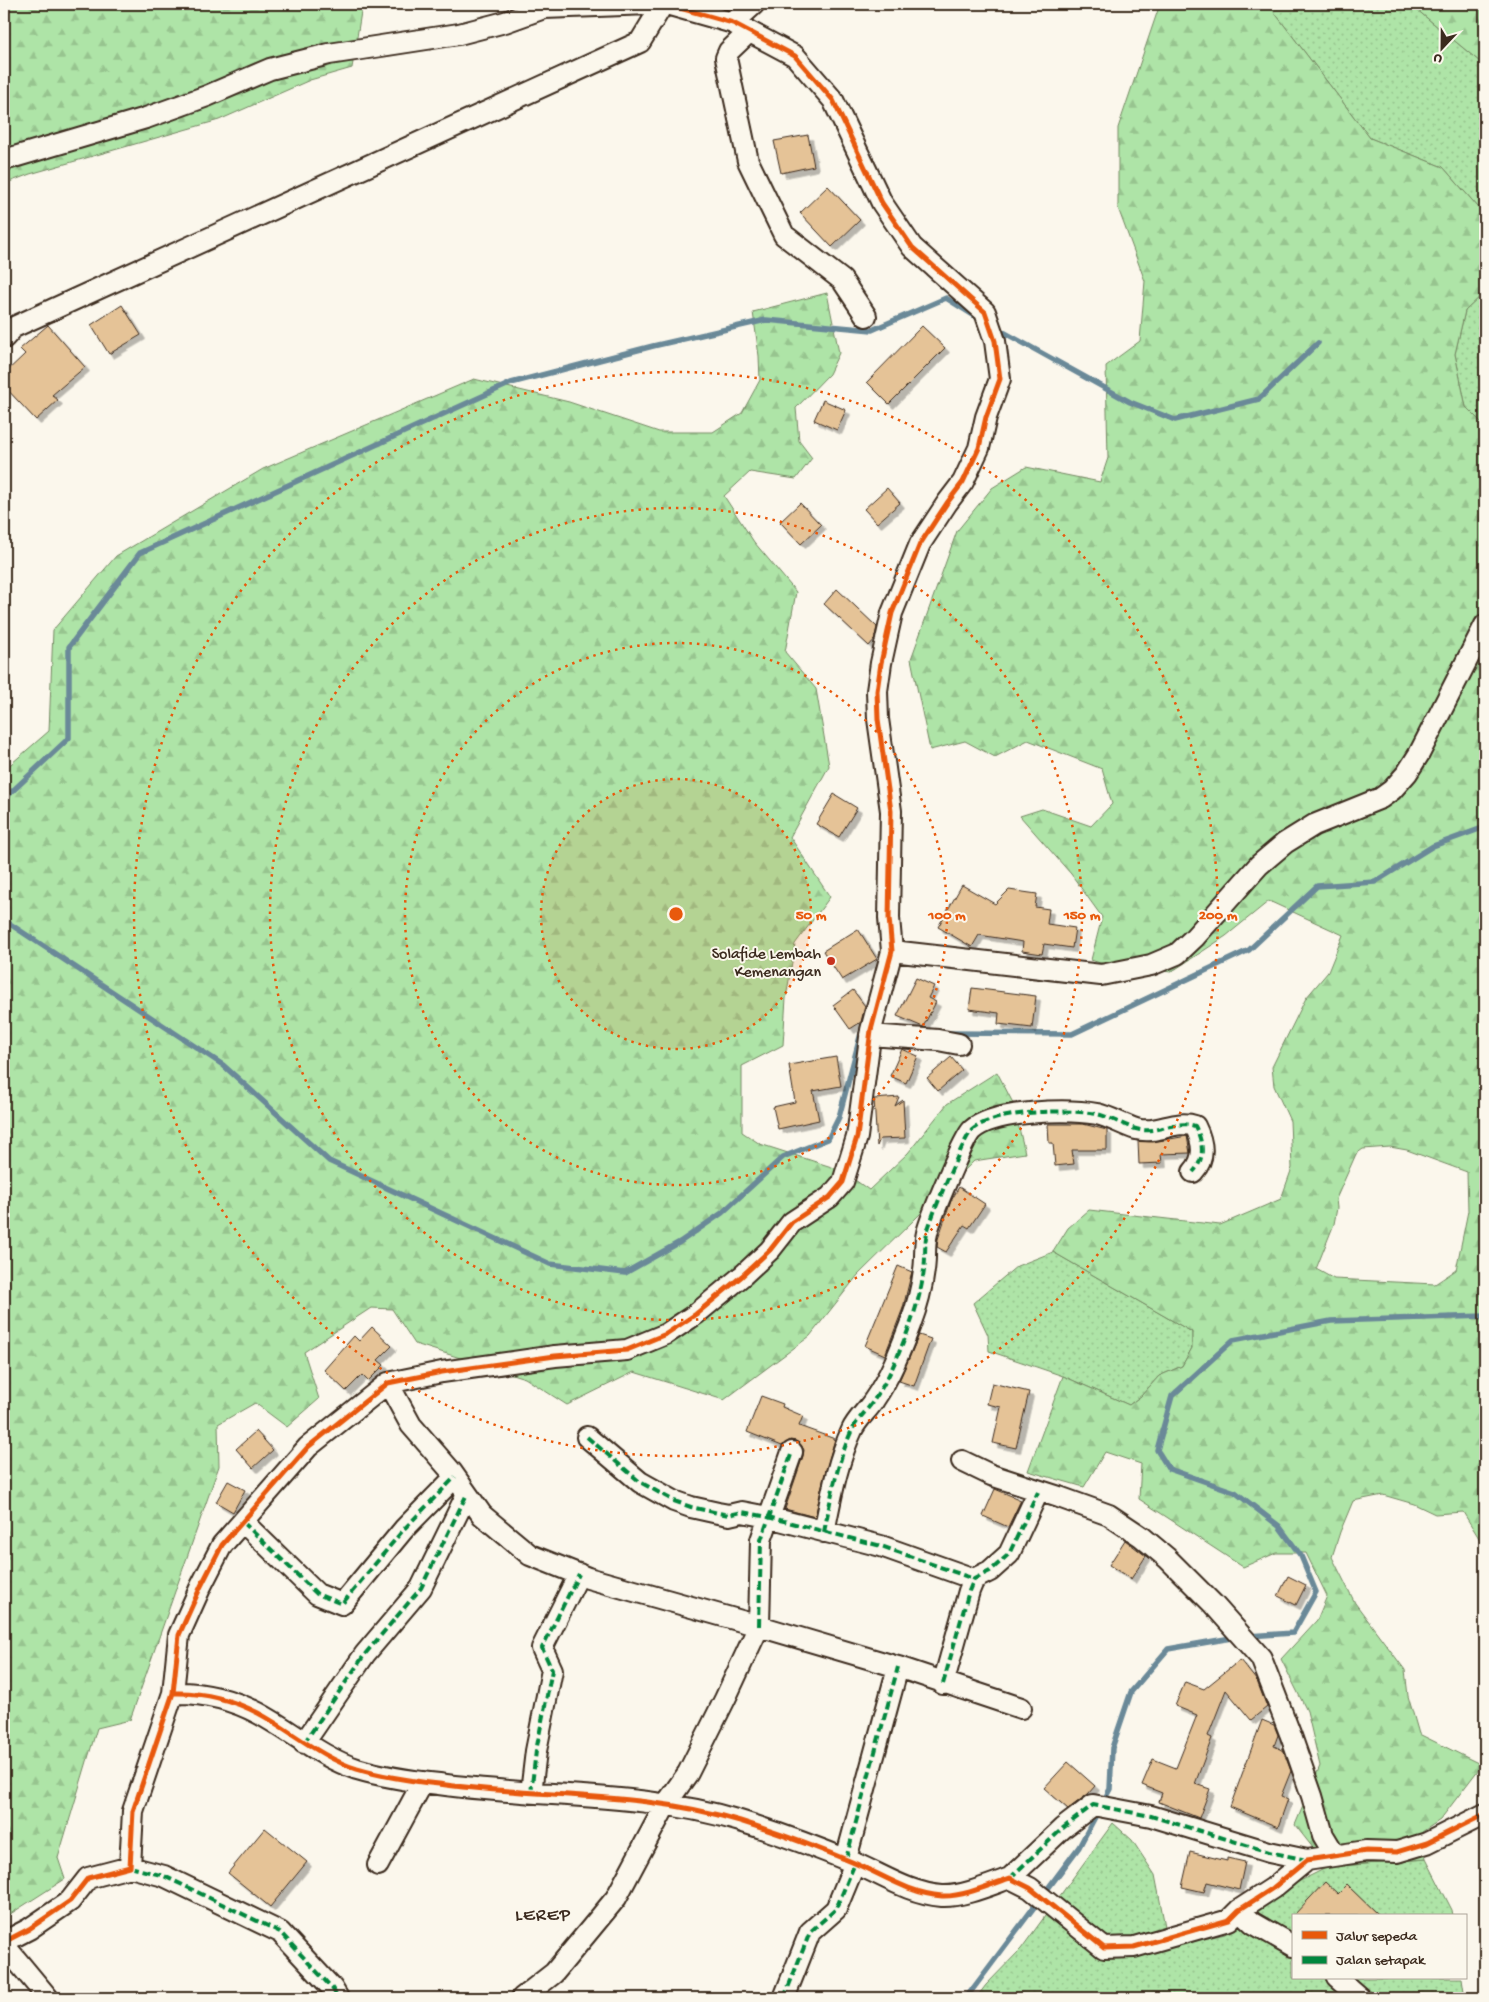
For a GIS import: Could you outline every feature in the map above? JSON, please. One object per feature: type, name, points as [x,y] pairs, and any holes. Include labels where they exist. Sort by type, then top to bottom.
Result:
[{"type":"street","points":[[4,160],[146,118],[207,96],[270,69],[329,54],[459,34],[506,22],[544,8],[650,4]]},
{"type":"street","points":[[4,338],[14,327],[640,42],[664,4],[741,28],[795,56],[833,100],[882,203],[912,247],[985,312],[995,341],[1000,379],[986,417],[979,448],[963,482],[920,544],[892,613],[881,663],[877,691],[878,719],[891,812],[889,918],[892,952],[872,1028],[857,1138],[843,1182],[830,1198],[792,1222],[770,1250],[742,1276],[696,1314],[666,1334],[627,1350],[546,1357],[442,1372],[388,1383],[308,1446],[222,1545],[179,1635],[173,1693],[133,1811],[130,1866]]},
{"type":"street","points":[[754,4],[726,58],[748,162],[784,235],[842,280],[866,316]]},
{"type":"street","points":[[892,952],[1101,975],[1151,965],[1177,954],[1194,938],[1259,865],[1284,843],[1314,825],[1381,798],[1392,790],[1407,773],[1419,754],[1485,625]]},
{"type":"street","points":[[872,1028],[959,1044]]},
{"type":"street","points":[[824,1532],[837,1472],[853,1429],[886,1380],[916,1308],[924,1272],[926,1234],[935,1209],[971,1130],[985,1121],[1025,1113],[1082,1112],[1099,1114],[1137,1129],[1150,1131],[1188,1124],[1195,1126],[1198,1131],[1203,1150],[1200,1164],[1193,1172]]},
{"type":"street","points":[[388,1383],[411,1425],[455,1477],[482,1516],[530,1555],[579,1574],[898,1668],[1021,1708]]},
{"type":"street","points":[[588,1437],[640,1482],[674,1501],[690,1507],[729,1515],[742,1512],[768,1517],[881,1546],[974,1579]]},
{"type":"street","points":[[522,1998],[554,1972],[616,1898],[666,1804],[688,1773],[726,1700],[759,1626],[761,1540],[792,1452]]},
{"type":"street","points":[[962,1461],[991,1475],[1038,1492],[1059,1497],[1109,1516],[1142,1537],[1168,1558],[1240,1634],[1261,1658],[1291,1736],[1312,1796],[1323,1835],[1335,1855]]},
{"type":"street","points":[[243,1522],[317,1594],[342,1604],[404,1529],[455,1477]]},
{"type":"street","points":[[943,1684],[974,1579],[990,1571],[1009,1554],[1038,1492]]},
{"type":"street","points":[[304,1743],[366,1654],[421,1588],[467,1494]]},
{"type":"street","points":[[531,1793],[536,1751],[552,1670],[542,1648],[579,1574]]},
{"type":"street","points":[[784,1998],[810,1932],[836,1909],[851,1861],[898,1668]]},
{"type":"street","points":[[173,1693],[195,1692],[219,1698],[258,1713],[320,1753],[355,1768],[391,1778],[488,1791],[666,1804],[739,1821],[851,1861],[912,1891],[944,1896],[972,1891],[1010,1878],[1063,1828],[1101,1807],[1152,1816],[1269,1852],[1307,1860],[1366,1851],[1397,1852],[1427,1843],[1485,1814]]},
{"type":"street","points":[[378,1865],[423,1782]]},
{"type":"street","points":[[1010,1878],[1030,1888],[1104,1948],[1134,1947],[1229,1920],[1239,1910],[1273,1888],[1307,1860]]},
{"type":"street","points":[[48,1998],[4,1943],[29,1929],[70,1901],[88,1878],[130,1866],[164,1876],[280,1932],[332,1988],[338,1998]]},
{"type":"street","points":[[1239,1910],[1253,1923],[1292,1945]]},
{"type":"street","points":[[1339,1980],[1360,1998]]},
{"type":"green space","points":[[4,4],[369,4],[361,12],[352,68],[310,80],[219,120],[30,174],[4,184]]},
{"type":"green space","points":[[1160,4],[1268,4],[1370,138],[1443,167],[1485,215],[1485,292],[1465,311],[1455,354],[1466,407],[1485,426],[1485,1557],[1482,1543],[1463,1512],[1435,1514],[1414,1504],[1383,1495],[1353,1501],[1332,1557],[1355,1603],[1405,1670],[1408,1696],[1419,1734],[1482,1765],[1440,1820],[1422,1832],[1426,1859],[1328,1867],[1295,1825],[1320,1766],[1307,1711],[1281,1659],[1317,1620],[1327,1596],[1306,1553],[1276,1553],[1243,1567],[1139,1499],[1141,1464],[1105,1452],[1084,1487],[1028,1471],[1063,1376],[1129,1405],[1141,1396],[1159,1376],[1182,1366],[1192,1348],[1192,1332],[1053,1252],[1068,1228],[1089,1210],[1220,1225],[1281,1199],[1292,1168],[1290,1121],[1274,1086],[1272,1067],[1306,998],[1328,972],[1343,935],[1269,901],[1226,936],[1171,972],[1100,963],[1091,960],[1102,917],[1071,874],[1020,816],[1042,809],[1091,826],[1112,804],[1102,769],[1028,740],[995,757],[965,741],[930,750],[911,659],[957,531],[992,488],[1026,467],[1100,482],[1108,458],[1106,366],[1140,341],[1145,281],[1118,208],[1118,128]],"holes":[[[1390,1147],[1407,1150],[1467,1172],[1468,1211],[1456,1270],[1435,1284],[1334,1279],[1316,1269],[1334,1224],[1337,1208],[1336,1199],[1356,1154],[1363,1149]]]},
{"type":"green space","points":[[1268,4],[1410,4],[1485,66],[1485,215],[1443,167],[1370,138]]},
{"type":"green space","points":[[1410,4],[1485,4],[1485,66]]},
{"type":"green space","points":[[1485,292],[1485,426],[1466,407],[1455,354],[1465,311]]},
{"type":"green space","points":[[827,293],[839,353],[829,374],[796,408],[799,441],[812,458],[796,479],[750,472],[724,496],[754,542],[796,592],[785,652],[816,689],[829,766],[790,837],[830,897],[795,944],[786,998],[783,1045],[742,1066],[742,1132],[760,1144],[841,1170],[869,1190],[908,1153],[947,1104],[997,1072],[1013,1103],[1025,1153],[974,1161],[858,1275],[810,1336],[724,1400],[634,1372],[567,1405],[525,1378],[415,1344],[392,1309],[371,1308],[304,1352],[319,1399],[287,1427],[255,1403],[218,1424],[219,1466],[130,1720],[97,1728],[58,1858],[65,1879],[4,1918],[4,770],[49,731],[53,630],[116,556],[263,469],[474,379],[569,402],[659,432],[713,432],[742,413],[760,380],[753,312]]},
{"type":"green space","points":[[1053,1252],[1192,1332],[1192,1348],[1182,1366],[1159,1376],[1141,1396],[1129,1405],[1063,1376],[989,1351],[988,1335],[973,1303],[1017,1266]]},
{"type":"green space","points":[[1113,1823],[1132,1840],[1155,1875],[1169,1947],[1225,1934],[1276,1893],[1328,1867],[1426,1859],[1453,1914],[1292,1914],[1292,1980],[1462,1980],[1465,1998],[976,1998],[1021,1949]]},
{"type":"building","points":[[808,135],[814,166],[781,173],[774,141]]},
{"type":"building","points":[[828,186],[860,220],[832,247],[800,213]]},
{"type":"building","points":[[122,305],[141,335],[109,354],[91,325]]},
{"type":"building","points":[[48,325],[85,367],[52,395],[58,400],[36,420],[4,386],[4,374],[25,354],[20,349]]},
{"type":"building","points":[[922,326],[945,348],[889,404],[867,382]]},
{"type":"building","points":[[823,400],[846,410],[837,430],[814,420]]},
{"type":"building","points":[[887,488],[900,503],[877,523],[864,509]]},
{"type":"building","points":[[800,503],[821,525],[801,544],[780,522]]},
{"type":"building","points":[[837,589],[877,627],[874,640],[869,646],[824,604]]},
{"type":"building","points":[[834,794],[857,808],[839,837],[816,824]]},
{"type":"building","points":[[962,885],[995,904],[1009,890],[1037,894],[1035,907],[1049,909],[1047,924],[1075,928],[1072,948],[1044,944],[1042,954],[1022,951],[1023,942],[979,935],[972,947],[938,927]]},
{"type":"building","points":[[858,929],[877,959],[842,980],[823,951]]},
{"type":"building","points":[[916,978],[934,986],[928,998],[936,1002],[923,1027],[897,1016]]},
{"type":"building","points":[[972,988],[1036,996],[1032,1028],[998,1024],[999,1013],[969,1009]]},
{"type":"building","points":[[853,990],[865,1006],[861,1022],[850,1029],[833,1005]]},
{"type":"building","points":[[902,1049],[918,1056],[906,1083],[890,1076]]},
{"type":"building","points":[[836,1057],[841,1086],[813,1091],[819,1120],[778,1129],[773,1107],[795,1102],[789,1065]]},
{"type":"building","points":[[951,1057],[962,1070],[938,1091],[927,1078]]},
{"type":"building","points":[[899,1097],[895,1106],[903,1100],[905,1138],[880,1139],[877,1146],[874,1099]]},
{"type":"building","points":[[1048,1124],[1083,1124],[1107,1130],[1107,1150],[1072,1150],[1074,1164],[1055,1166],[1053,1143],[1049,1143]]},
{"type":"building","points":[[1187,1136],[1190,1153],[1161,1154],[1162,1163],[1139,1164],[1138,1141],[1153,1142]]},
{"type":"building","points":[[959,1187],[985,1204],[969,1228],[964,1225],[946,1252],[937,1247],[938,1239],[951,1201]]},
{"type":"building","points":[[898,1266],[912,1272],[903,1308],[885,1355],[865,1346]]},
{"type":"building","points":[[372,1327],[392,1346],[378,1360],[384,1365],[368,1381],[362,1375],[346,1391],[324,1370],[354,1336],[359,1341]]},
{"type":"building","points":[[919,1335],[931,1339],[914,1386],[899,1381]]},
{"type":"building","points":[[992,1383],[1029,1392],[1016,1448],[993,1443],[1001,1407],[987,1404]]},
{"type":"building","points":[[761,1396],[783,1404],[782,1407],[803,1416],[799,1426],[835,1439],[815,1517],[785,1509],[803,1456],[804,1450],[801,1445],[796,1441],[790,1440],[782,1446],[747,1432]]},
{"type":"building","points":[[256,1431],[273,1450],[253,1468],[236,1449]]},
{"type":"building","points":[[228,1481],[245,1490],[233,1512],[216,1502]]},
{"type":"building","points":[[995,1489],[1021,1500],[1008,1527],[983,1516]]},
{"type":"building","points":[[1125,1540],[1146,1556],[1131,1579],[1109,1565]]},
{"type":"building","points":[[1288,1576],[1306,1585],[1296,1605],[1278,1596]]},
{"type":"building","points":[[1240,1660],[1257,1681],[1267,1707],[1251,1720],[1226,1690],[1208,1736],[1212,1738],[1195,1784],[1210,1789],[1199,1818],[1159,1802],[1162,1793],[1142,1785],[1153,1759],[1176,1768],[1197,1715],[1175,1706],[1185,1682],[1204,1689]]},
{"type":"building","points":[[1262,1720],[1274,1725],[1278,1735],[1274,1746],[1283,1750],[1291,1771],[1281,1796],[1288,1799],[1278,1827],[1230,1807]]},
{"type":"building","points":[[1068,1762],[1095,1786],[1088,1794],[1068,1809],[1044,1788]]},
{"type":"building","points":[[265,1828],[307,1862],[270,1907],[228,1873]]},
{"type":"building","points":[[1190,1852],[1227,1861],[1227,1858],[1245,1862],[1239,1890],[1207,1882],[1204,1892],[1182,1887]]},
{"type":"building","points":[[1325,1882],[1338,1894],[1347,1885],[1377,1914],[1295,1914]]},
{"type":"waterway","points":[[4,799],[69,738],[69,647],[140,553],[511,383],[653,346],[766,320],[872,330],[946,298],[981,320]]},
{"type":"waterway","points":[[996,328],[1130,402],[1175,420],[1259,399],[1318,343]]},
{"type":"waterway","points":[[946,1033],[1072,1034],[1249,950],[1317,886],[1375,882],[1433,846],[1485,827]]},
{"type":"waterway","points":[[4,920],[223,1065],[329,1161],[550,1264],[625,1273],[680,1242],[722,1213],[783,1157],[828,1139],[839,1117],[861,1033]]},
{"type":"waterway","points":[[1249,1636],[1293,1633],[1316,1592],[1301,1556],[1279,1526],[1235,1492],[1169,1469],[1157,1450],[1172,1396],[1233,1340],[1331,1321],[1485,1316]]},
{"type":"waterway","points":[[966,1998],[1079,1847],[1110,1789],[1112,1748],[1131,1692],[1168,1649],[1237,1637]]},
{"type":"marked path","points":[[824,1532],[842,1455],[854,1426],[872,1404],[894,1364],[912,1319],[920,1291],[929,1225],[955,1162],[972,1130],[983,1123],[997,1118],[1051,1112],[1097,1114],[1136,1129],[1144,1130],[1188,1124],[1195,1126],[1202,1150],[1200,1161],[1193,1172]]},
{"type":"marked path","points":[[587,1437],[640,1482],[674,1501],[691,1507],[729,1515],[742,1512],[768,1517],[881,1546],[974,1579]]},
{"type":"marked path","points":[[759,1626],[761,1540],[792,1452]]},
{"type":"marked path","points":[[243,1522],[317,1594],[342,1604],[404,1529],[455,1477]]},
{"type":"marked path","points":[[943,1684],[974,1579],[990,1571],[1009,1554],[1038,1492]]},
{"type":"marked path","points":[[304,1743],[365,1654],[421,1588],[467,1494]]},
{"type":"marked path","points":[[531,1793],[536,1751],[552,1670],[542,1648],[579,1574]]},
{"type":"marked path","points":[[846,1859],[898,1667]]},
{"type":"marked path","points":[[1010,1878],[1063,1828],[1093,1805],[1151,1816],[1269,1852],[1307,1860]]},
{"type":"marked path","points":[[784,1998],[810,1932],[836,1909],[855,1863]]},
{"type":"marked path","points":[[130,1867],[164,1876],[280,1932],[332,1988],[338,1998]]},
{"type":"cycle path","points":[[4,1942],[29,1929],[70,1901],[88,1878],[130,1867],[133,1811],[173,1693],[179,1635],[222,1545],[308,1447],[388,1383],[442,1372],[555,1356],[627,1350],[666,1334],[696,1314],[742,1276],[770,1250],[792,1222],[830,1197],[843,1182],[857,1137],[871,1030],[892,951],[889,918],[891,811],[878,719],[877,691],[881,663],[892,613],[920,544],[963,482],[979,448],[986,417],[1000,379],[995,341],[985,312],[912,247],[882,203],[833,100],[795,56],[733,23],[666,4]]},
{"type":"cycle path","points":[[173,1693],[206,1695],[238,1704],[258,1713],[331,1758],[357,1769],[377,1774],[418,1782],[591,1796],[703,1811],[797,1840],[852,1862],[896,1883],[918,1891],[942,1896],[958,1895],[1010,1878],[1030,1888],[1104,1948],[1134,1947],[1229,1920],[1239,1910],[1273,1888],[1307,1860],[1366,1851],[1397,1852],[1427,1843],[1485,1814]]},
{"type":"place","name":"Solafide Lembah Kemenangan","points":[[831,961]]},
{"type":"district","name":"LEREP","points":[[543,1913]]}]
